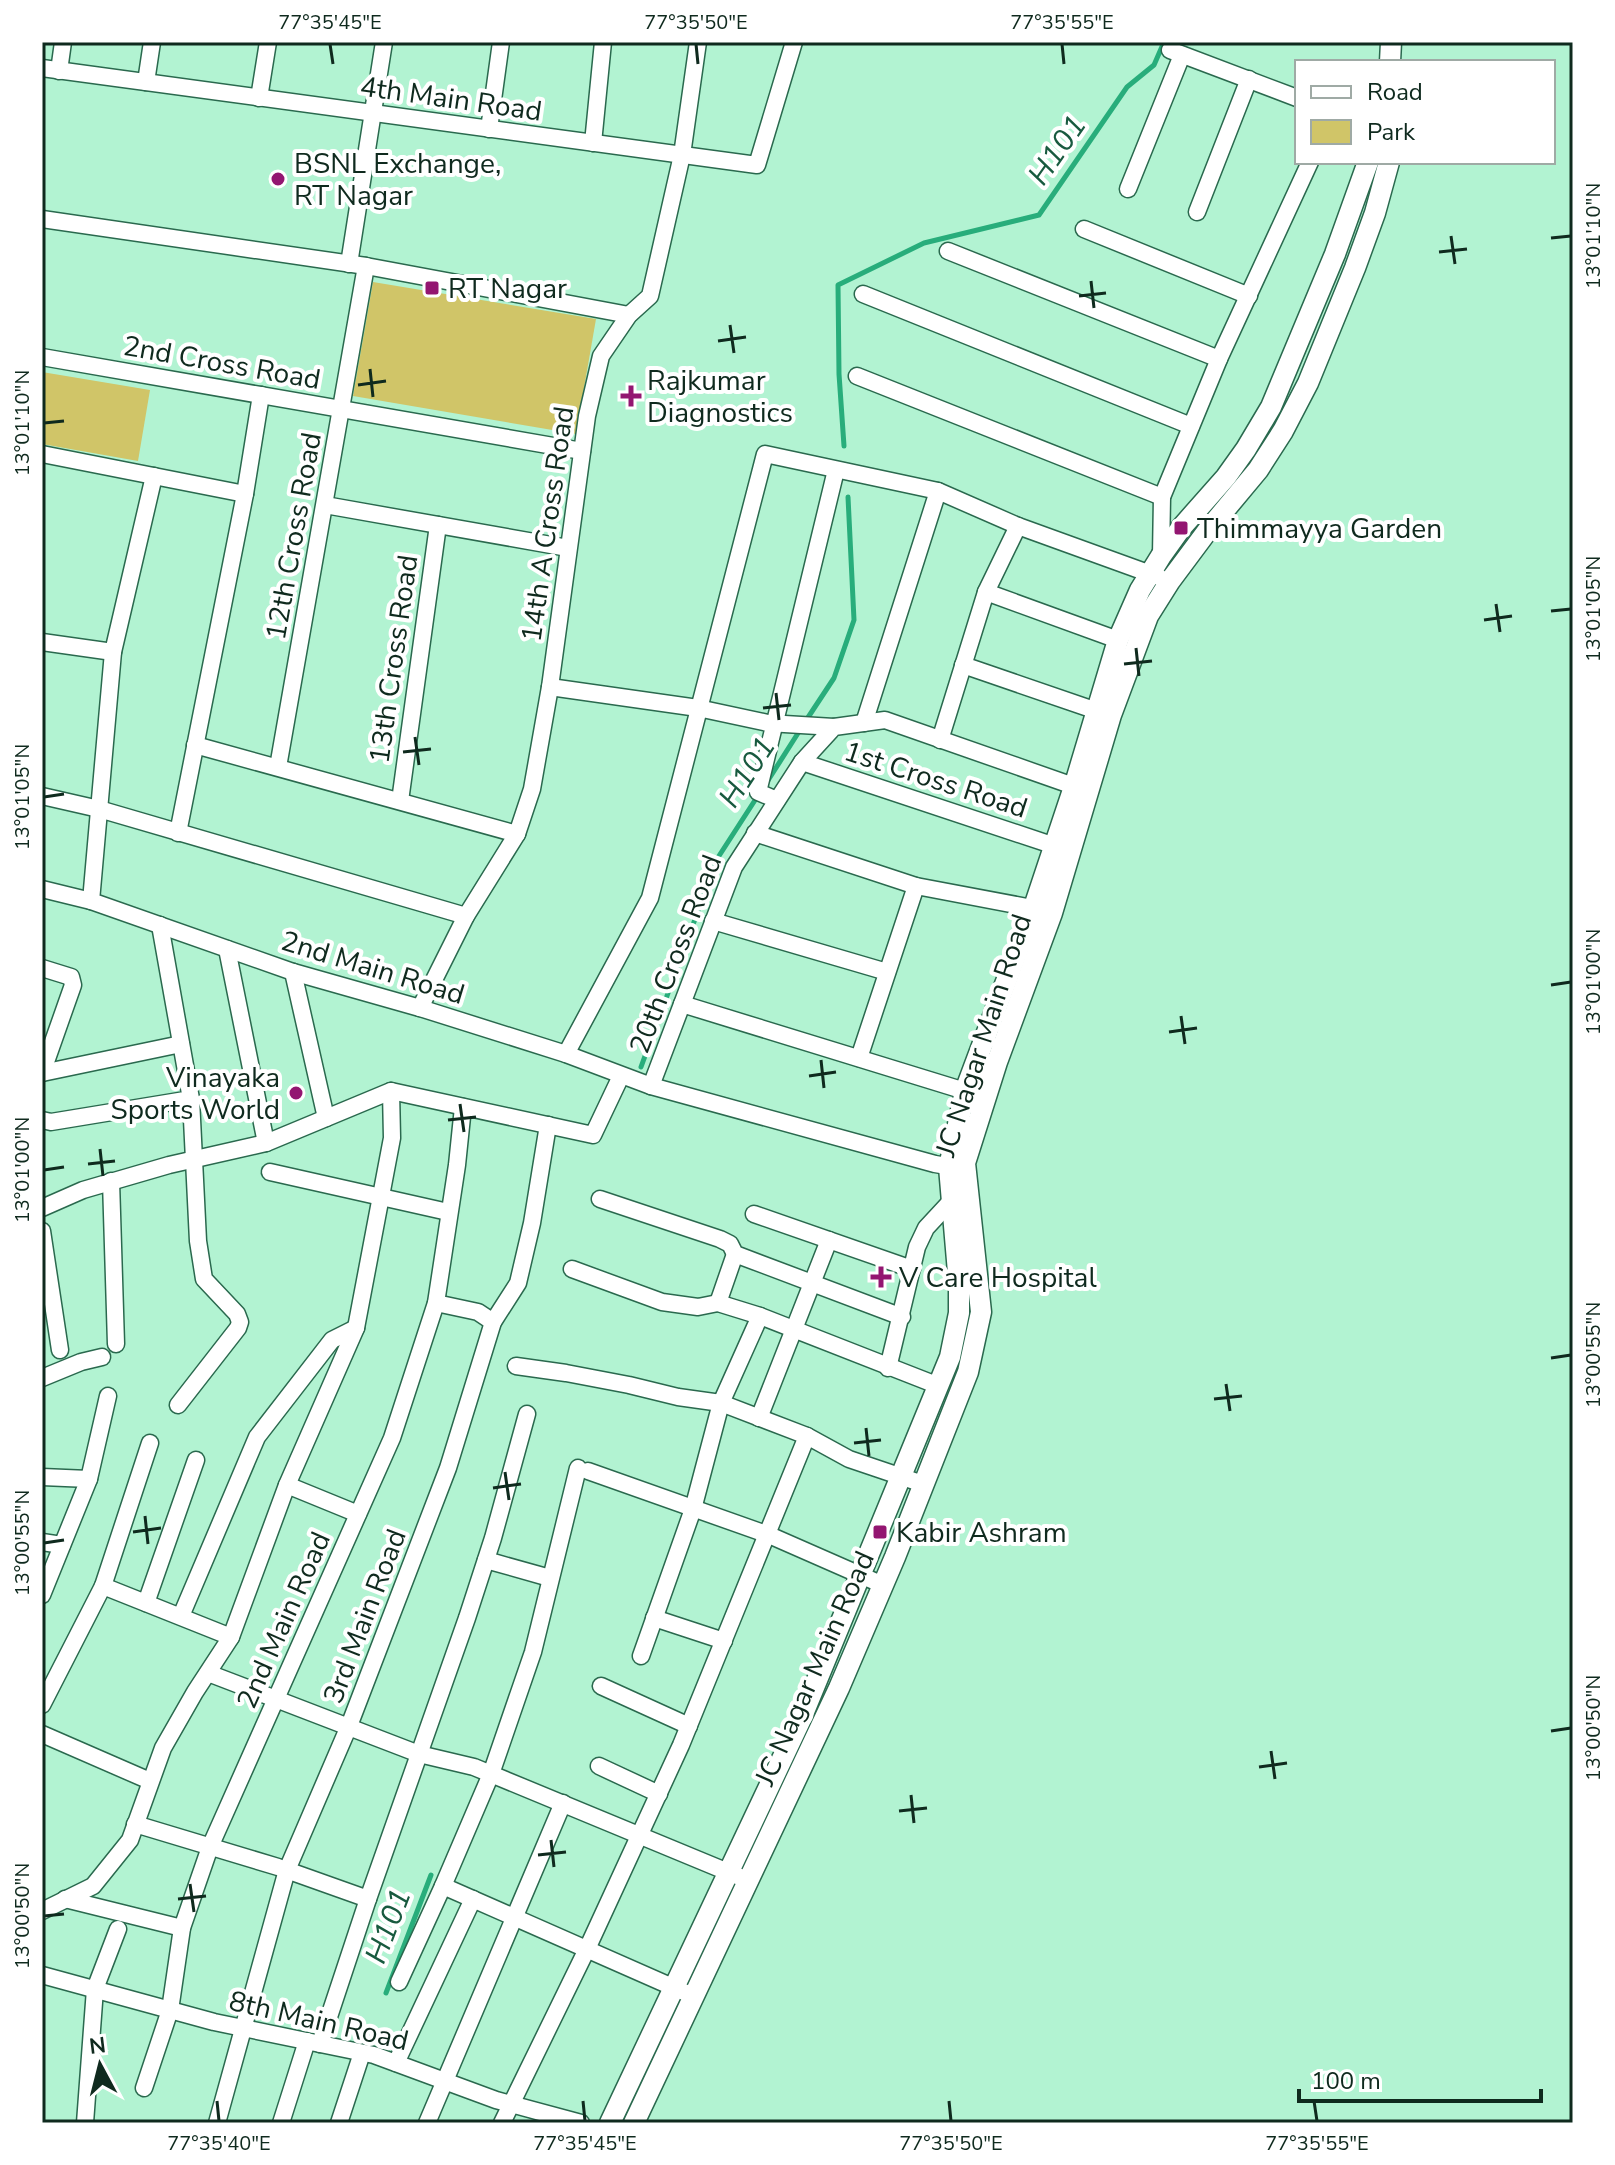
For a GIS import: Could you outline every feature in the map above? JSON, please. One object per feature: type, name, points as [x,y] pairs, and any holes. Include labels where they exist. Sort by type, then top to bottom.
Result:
[{"type":"main road","name":"JC Nagar Main Road","points":[[958,1168],[965,1163],[1081,789],[1097,711],[1118,640],[1140,590],[1156,564],[1240,458],[1271,407],[1335,254],[1367,164]]},
{"type":"main road","name":"JC Nagar Main Road","points":[[610,2123],[684,1991],[738,1876],[950,1357],[959,1313],[958,1168],[965,1091],[1043,910],[1055,846],[1111,715],[1148,616],[1208,530],[1258,470],[1308,383],[1355,268],[1388,164]]},
{"type":"main road","name":"JC Nagar Main Road","points":[[738,1876],[805,1762],[883,1585],[968,1372],[981,1312],[979,1281],[960,1199]]},
{"type":"main road","name":"JC Nagar Main Road","points":[[634,2123],[684,1991]]},
{"type":"street","points":[[50,69],[63,42]]},
{"type":"street","points":[[146,82],[152,42]]},
{"type":"street","points":[[259,98],[268,42]]},
{"type":"street","name":"12th Cross Road","points":[[278,767],[342,409],[384,42]]},
{"type":"street","points":[[489,129],[501,42]]},
{"type":"street","points":[[593,143],[603,42]]},
{"type":"street","name":"14th A Cross Road","points":[[420,1008],[466,916],[517,834],[532,789],[550,687],[582,451],[601,356],[629,315],[650,296],[682,155],[698,42]]},
{"type":"street","name":"4th Main Road","points":[[50,69],[757,165],[794,42]]},
{"type":"street","points":[[1128,189],[1176,52],[1295,97]]},
{"type":"street","points":[[1197,212],[1249,79]]},
{"type":"street","points":[[1156,564],[1162,497],[1219,359],[1309,164]]},
{"type":"street","points":[[42,219],[357,265],[629,315]]},
{"type":"street","points":[[1084,229],[1249,296]]},
{"type":"street","points":[[948,251],[1219,359]]},
{"type":"street","points":[[863,294],[1191,426]]},
{"type":"street","name":"2nd Cross Road","points":[[42,357],[582,451]]},
{"type":"street","points":[[857,376],[1162,497]]},
{"type":"street","points":[[178,833],[245,494],[261,395]]},
{"type":"street","points":[[42,454],[245,494]]},
{"type":"street","points":[[566,1054],[650,898],[765,454],[938,491],[1018,526],[1156,564],[1170,581]]},
{"type":"street","points":[[777,800],[758,792],[836,470]]},
{"type":"street","points":[[91,901],[113,652],[154,476]]},
{"type":"street","points":[[864,723],[938,491]]},
{"type":"street","points":[[325,505],[568,548]]},
{"type":"street","name":"13th Cross Road","points":[[400,801],[438,525]]},
{"type":"street","points":[[940,740],[986,592],[1018,526]]},
{"type":"street","points":[[986,592],[1118,640]]},
{"type":"street","points":[[42,642],[113,652]]},
{"type":"street","points":[[963,665],[1097,711]]},
{"type":"street","points":[[550,687],[698,708],[773,723],[834,727],[885,720],[1081,789]]},
{"type":"street","name":"20th Cross Road","points":[[651,1086],[734,867],[802,762],[834,727]]},
{"type":"street","points":[[195,745],[517,834]]},
{"type":"street","name":"1st Cross Road","points":[[802,762],[1055,846]]},
{"type":"street","points":[[42,796],[99,809],[466,916]]},
{"type":"street","points":[[755,833],[916,886],[1043,910]]},
{"type":"street","points":[[859,1058],[916,886]]},
{"type":"street","name":"2nd Main Road","points":[[42,889],[91,901],[293,972],[566,1054],[651,1086],[958,1168]]},
{"type":"street","points":[[713,921],[887,972]]},
{"type":"street","points":[[160,925],[191,1099],[198,1241],[204,1279],[237,1314],[240,1322],[178,1405]]},
{"type":"street","points":[[227,949],[266,1143]]},
{"type":"street","points":[[42,968],[71,977],[73,985],[42,1073]]},
{"type":"street","points":[[293,972],[326,1118]]},
{"type":"street","points":[[682,1004],[965,1091]]},
{"type":"street","points":[[42,1073],[181,1044]]},
{"type":"street","points":[[42,1208],[111,1181],[266,1143],[391,1091],[593,1135],[621,1076]]},
{"type":"street","points":[[42,1911],[93,1886],[130,1840],[163,1748],[231,1637],[287,1485],[356,1328],[392,1138],[391,1091]]},
{"type":"street","points":[[42,1120],[51,1122],[191,1099]]},
{"type":"street","name":"2nd Main Road","points":[[144,2088],[170,2010],[182,1928],[210,1847],[392,1438],[436,1303],[463,1107]]},
{"type":"street","name":"3rd Main Road","points":[[217,2123],[287,1870],[349,1726],[448,1468],[493,1322],[518,1283],[532,1223],[548,1125]]},
{"type":"street","points":[[270,1172],[448,1212]]},
{"type":"street","points":[[111,1181],[116,1344]]},
{"type":"street","points":[[600,1199],[720,1239],[730,1244],[735,1254],[902,1317]]},
{"type":"street","points":[[888,1368],[917,1247],[926,1228],[960,1199]]},
{"type":"street","points":[[754,1214],[912,1269]]},
{"type":"street","points":[[42,1231],[60,1350]]},
{"type":"street","points":[[759,1418],[829,1240]]},
{"type":"street","points":[[718,1303],[735,1254]]},
{"type":"street","points":[[572,1269],[662,1302],[698,1307],[718,1303],[760,1316],[939,1386]]},
{"type":"street","points":[[436,1303],[478,1312],[493,1322]]},
{"type":"street","points":[[641,1656],[693,1509],[721,1403],[760,1316]]},
{"type":"street","points":[[181,1616],[257,1437],[332,1340],[356,1328]]},
{"type":"street","points":[[42,1378],[102,1357]]},
{"type":"street","points":[[516,1366],[721,1403],[807,1436],[849,1459],[923,1484]]},
{"type":"street","points":[[42,1595],[89,1479],[108,1396]]},
{"type":"street","points":[[281,2123],[368,1899],[419,1754],[486,1560],[527,1414]]},
{"type":"street","points":[[502,2123],[641,1835],[689,1726],[746,1582],[769,1535],[807,1436]]},
{"type":"street","points":[[42,1705],[103,1586],[150,1443]]},
{"type":"street","points":[[146,1603],[196,1460]]},
{"type":"street","points":[[399,1982],[491,1774],[533,1652],[550,1578],[583,1470],[769,1535],[883,1585]]},
{"type":"street","points":[[42,1477],[89,1479]]},
{"type":"street","points":[[287,1485],[358,1514]]},
{"type":"street","points":[[42,1542],[62,1545]]},
{"type":"street","points":[[486,1560],[550,1578]]},
{"type":"street","points":[[103,1586],[231,1637]]},
{"type":"street","points":[[654,1618],[724,1641]]},
{"type":"street","points":[[208,1673],[419,1754],[474,1767],[738,1876]]},
{"type":"street","points":[[601,1686],[689,1726]]},
{"type":"street","points":[[42,1734],[150,1781]]},
{"type":"street","points":[[599,1766],[659,1794]]},
{"type":"street","points":[[427,2123],[563,1803]]},
{"type":"street","points":[[135,1824],[287,1870],[368,1899]]},
{"type":"street","points":[[443,1886],[684,1991]]},
{"type":"street","points":[[65,1899],[182,1928]]},
{"type":"street","points":[[396,2063],[473,1899]]},
{"type":"street","points":[[85,2123],[95,1989],[118,1929]]},
{"type":"street","name":"8th Main Road","points":[[42,1975],[245,2029],[362,2053],[509,2104],[581,2123]]},
{"type":"street","points":[[339,2123],[362,2053]]},
{"type":"green space","points":[[373,282],[596,319],[576,434],[353,396]]},
{"type":"green space","points":[[42,372],[150,390],[138,461],[42,444]]},
{"type":"waterway","name":"H101","points":[[844,446],[838,285],[924,243],[1039,215],[1127,87],[1154,65],[1164,42]]},
{"type":"waterway","name":"H101","points":[[805,722],[834,678],[854,620],[848,497]]},
{"type":"waterway","name":"H101","points":[[767,782],[800,730]]},
{"type":"waterway","name":"H101","points":[[641,1067],[717,859],[759,794]]},
{"type":"waterway","name":"H101","points":[[386,1993],[431,1875]]},
{"type":"place","name":"BSNL Exchange, RT Nagar","points":[[278,179]]},
{"type":"place","name":"RT Nagar","points":[[432,288]]},
{"type":"place","name":"Rajkumar Diagnostics","points":[[631,396]]},
{"type":"place","name":"Thimmayya Garden","points":[[1181,528]]},
{"type":"place","name":"Vinayaka Sports World","points":[[296,1093]]},
{"type":"place","name":"V Care Hospital","points":[[881,1277]]},
{"type":"place","name":"Kabir Ashram","points":[[880,1532]]}]
